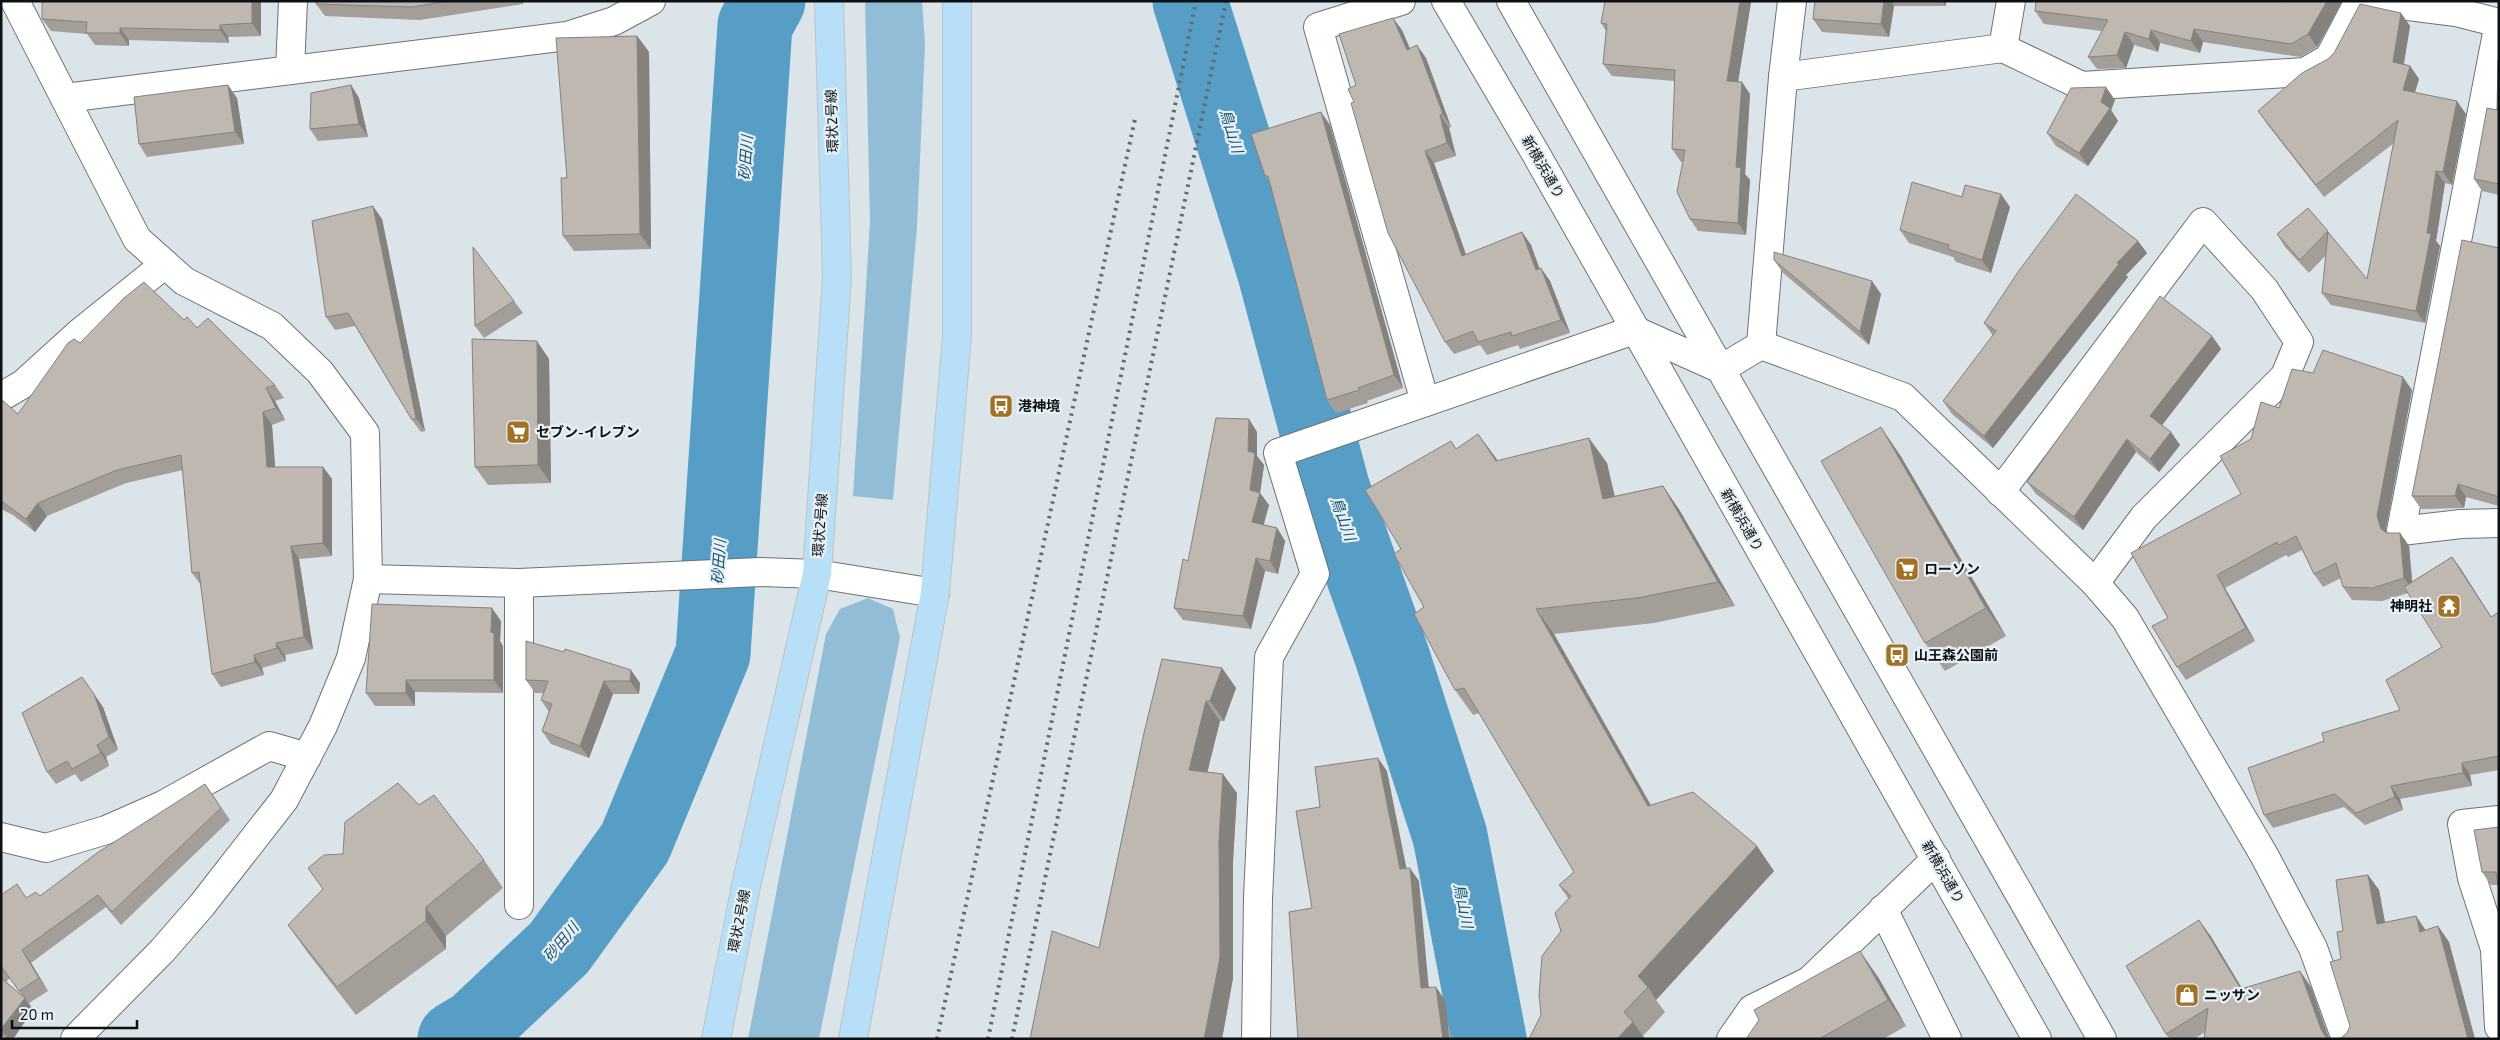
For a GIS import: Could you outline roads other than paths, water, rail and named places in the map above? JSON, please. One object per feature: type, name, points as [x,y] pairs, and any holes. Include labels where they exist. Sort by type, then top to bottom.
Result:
[{"type":"main road","name":"環状2号線","points":[[716,1039],[747,881],[816,574],[837,277],[828,1]]},
{"type":"main road","points":[[853,1039],[935,593],[957,336],[957,1]]},
{"type":"street","points":[[15,1],[137,239],[184,281],[272,326],[320,372],[365,433],[368,579],[351,658],[323,726],[284,800],[202,905],[162,951],[75,1039]]},
{"type":"street","points":[[290,70],[293,1]]},
{"type":"street","points":[[65,98],[567,36],[614,22],[651,1]]},
{"type":"street","points":[[1401,1],[1318,27],[1425,402]]},
{"type":"street","name":"新横浜通り","points":[[1446,1],[1536,154],[2037,1039]]},
{"type":"street","points":[[1511,1],[2102,1039]]},
{"type":"street","points":[[1761,345],[1783,77],[1792,1]]},
{"type":"street","points":[[2004,48],[2011,1]]},
{"type":"street","points":[[1783,77],[2004,48],[2082,86],[2305,72],[2329,58],[2359,1]]},
{"type":"street","points":[[2369,1],[2456,12],[2499,23],[2401,531],[2461,524],[2499,523]]},
{"type":"street","points":[[2000,492],[2203,222],[2264,289],[2299,342],[2285,376],[2144,517],[2096,583]]},
{"type":"street","points":[[1,397],[23,384],[77,335],[165,264]]},
{"type":"street","points":[[1256,1039],[1258,898],[1269,657],[1315,574],[1278,453],[1634,330],[1721,369]]},
{"type":"street","points":[[1721,369],[1761,345]]},
{"type":"street","points":[[1761,345],[1903,397],[2096,583],[2125,618],[2264,856],[2313,948],[2346,1039]]},
{"type":"street","points":[[368,579],[519,583],[747,572],[816,574],[935,593]]},
{"type":"street","points":[[519,583],[519,905]]},
{"type":"street","points":[[1,837],[46,848],[106,830],[163,805],[269,746],[307,757]]},
{"type":"street","points":[[2499,820],[2462,824],[2472,878],[2495,949],[2499,1027]]},
{"type":"street","points":[[1731,1039],[1752,1009],[1809,982],[1936,860]]},
{"type":"street","points":[[1883,909],[1947,1039]]},
{"type":"waterway","name":"砂田川","points":[[455,1039],[475,1027],[559,948],[635,843],[713,654],[755,25],[768,1]]},
{"type":"waterway","name":"鳥山川","points":[[1190,1],[1275,273],[1332,487],[1392,656],[1450,836],[1489,1039]]},
{"type":"railway","points":[[988,1039],[1196,1]]},
{"type":"railway","points":[[1012,1039],[1226,1]]},
{"type":"railway","points":[[937,1039],[1135,119]]},
{"type":"place","name":"港神境","points":[[1001,406]]},
{"type":"place","name":"セブン-イレブン","points":[[518,432]]},
{"type":"place","name":"ローソン","points":[[1907,569]]},
{"type":"place","name":"神明社","points":[[2449,606]]},
{"type":"place","name":"山王森公園前","points":[[1897,655]]},
{"type":"place","name":"ニッサン","points":[[2187,995]]}]
